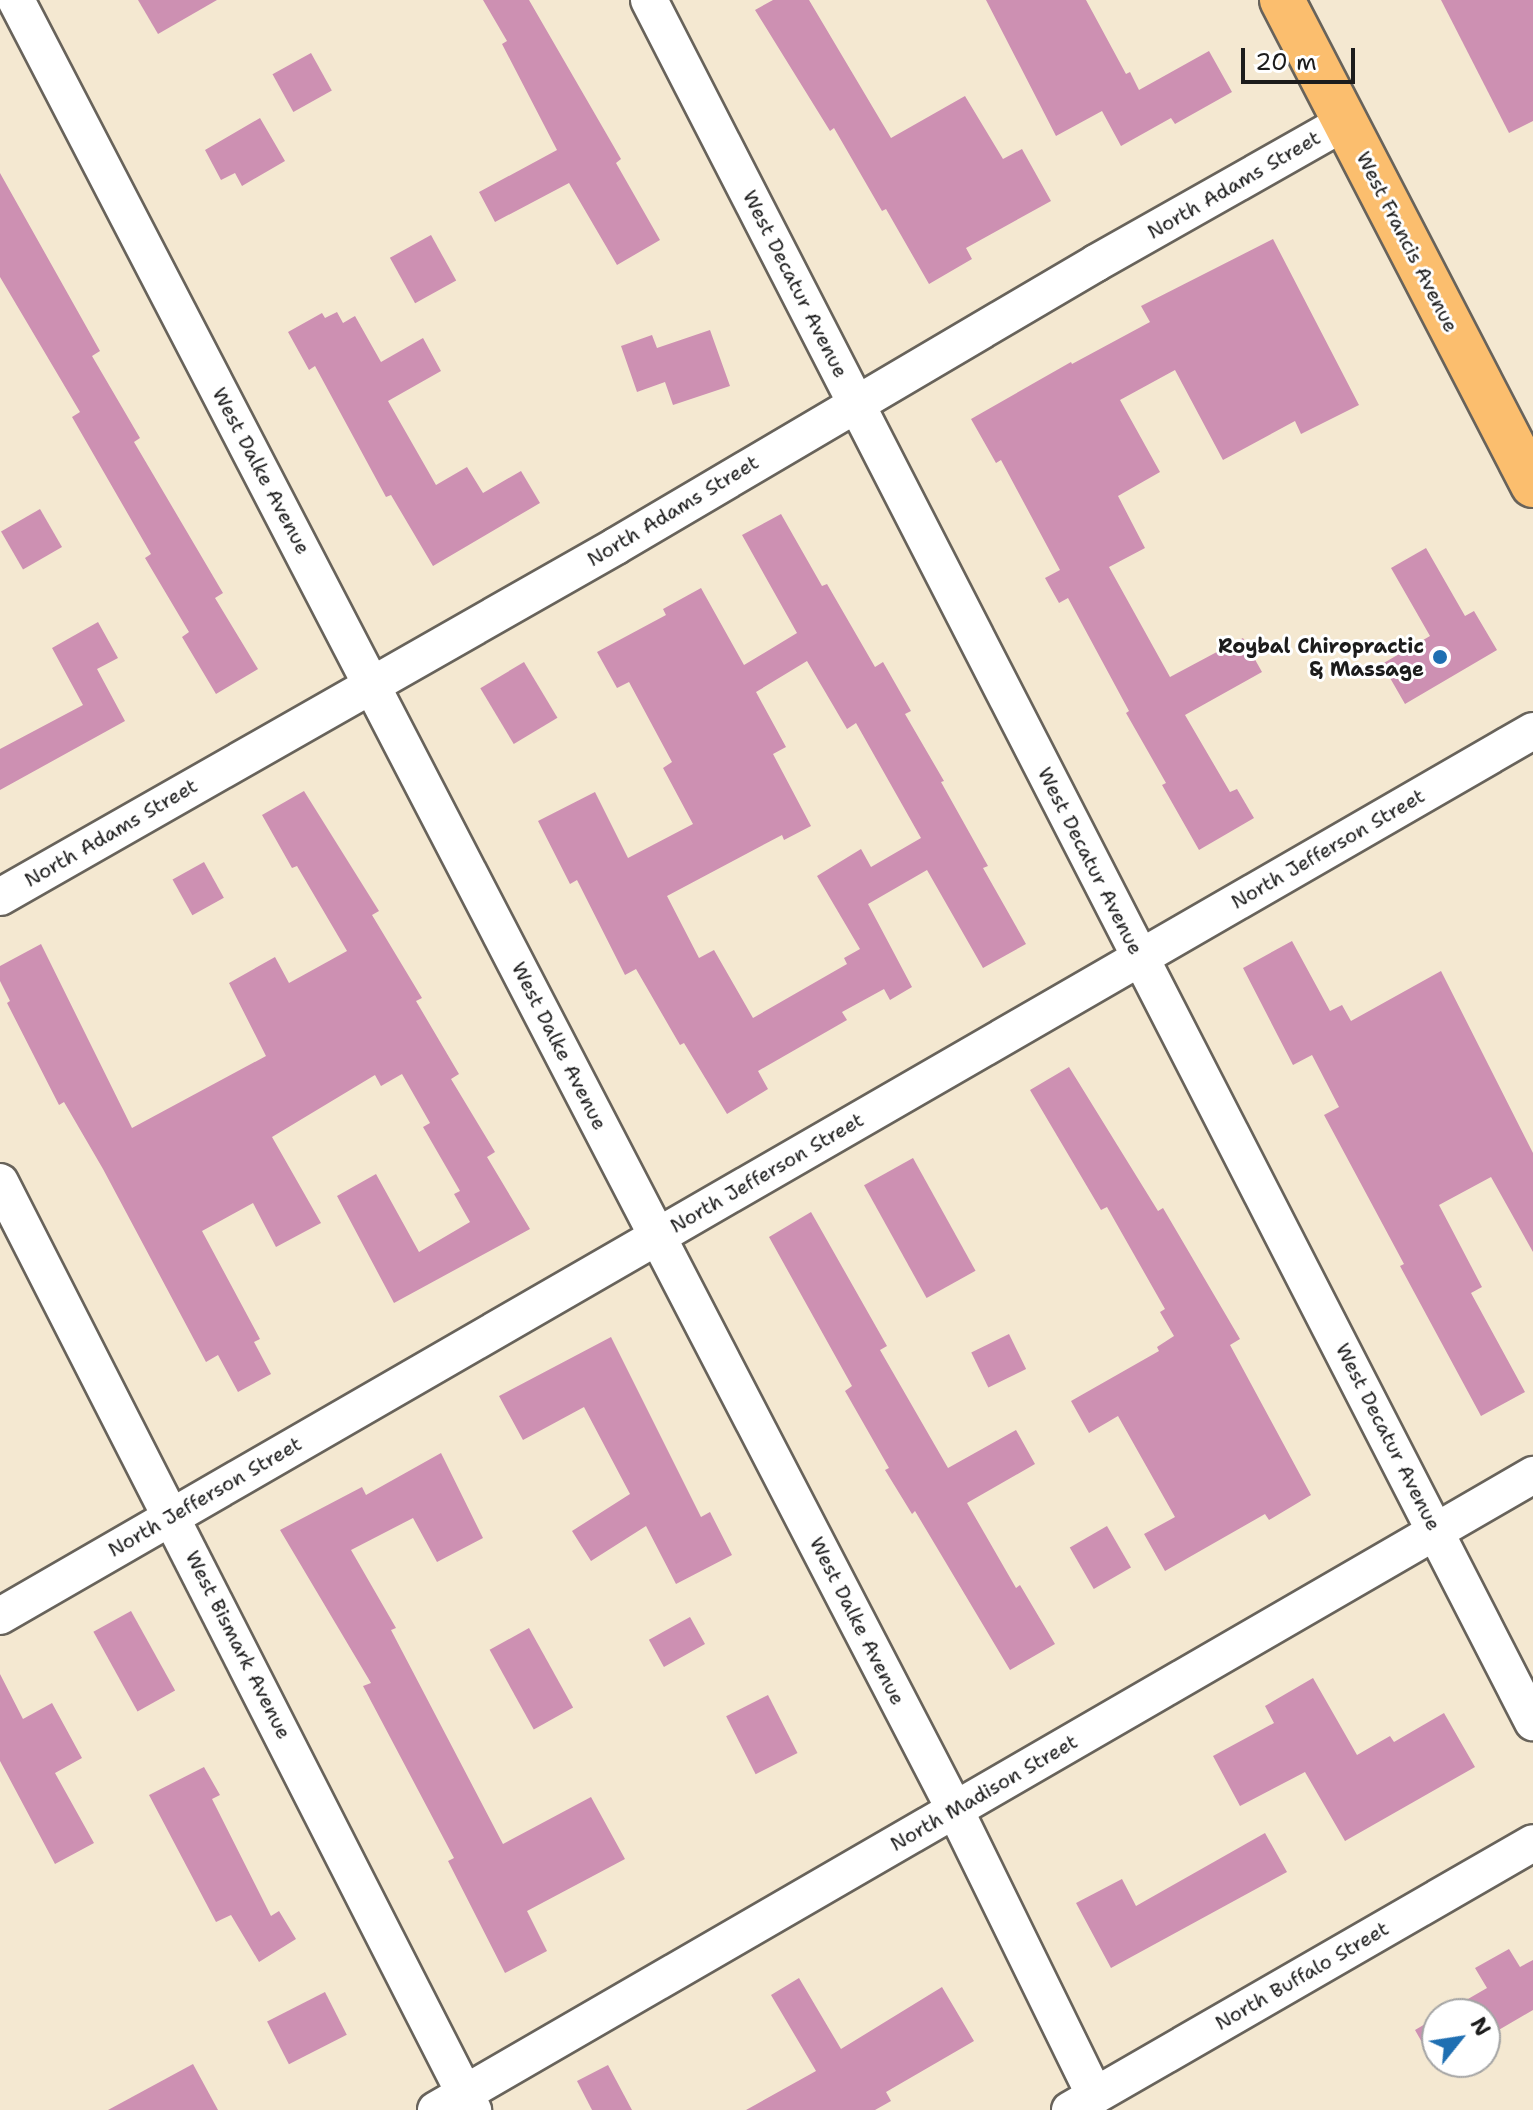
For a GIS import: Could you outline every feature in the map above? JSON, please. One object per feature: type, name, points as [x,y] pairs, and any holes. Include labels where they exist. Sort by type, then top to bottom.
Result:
[{"type":"main road","name":"West Francis Avenue","points":[[1282,0],[1533,485]]},
{"type":"street","name":"West Dalke Avenue","points":[[16,0],[955,1810],[1083,2105]]},
{"type":"street","name":"West Decatur Avenue","points":[[649,0],[1533,1722]]},
{"type":"street","name":"North Adams Street","points":[[0,897],[373,685],[1345,122]]},
{"type":"street","name":"North Jefferson Street","points":[[0,1616],[1533,731]]},
{"type":"street","name":"West Bismark Avenue","points":[[0,1182],[173,1516],[457,2105]]},
{"type":"street","name":"North Madison Street","points":[[457,2105],[955,1810],[1533,1475]]},
{"type":"street","name":"North Buffalo Street","points":[[1083,2105],[1533,1843]]},
{"type":"building","points":[[138,0],[217,0],[158,34]]},
{"type":"building","points":[[483,0],[529,0],[621,159],[616,163],[660,240],[617,265],[569,183],[495,222],[479,192],[557,150],[502,44],[507,41]]},
{"type":"building","points":[[773,0],[809,0],[891,138],[965,96],[1003,159],[1022,149],[1051,201],[966,248],[972,259],[929,284],[886,209],[882,211],[834,128],[830,131],[755,10]]},
{"type":"building","points":[[986,0],[1086,0],[1126,74],[1130,72],[1139,90],[1209,51],[1232,92],[1175,124],[1171,118],[1121,146],[1102,111],[1056,136]]},
{"type":"building","points":[[1441,0],[1533,0],[1533,121],[1509,133]]},
{"type":"building","points":[[311,53],[332,91],[293,112],[273,74]]},
{"type":"building","points":[[260,118],[285,161],[242,186],[235,173],[221,180],[205,150]]},
{"type":"building","points":[[0,173],[100,351],[92,356],[140,438],[134,442],[223,593],[215,598],[258,669],[216,694],[182,637],[189,632],[145,558],[151,554],[72,417],[80,412],[0,277]]},
{"type":"building","points":[[431,235],[456,280],[415,303],[390,258]]},
{"type":"building","points":[[1273,239],[1359,405],[1301,434],[1295,421],[1223,460],[1175,370],[1120,400],[1160,472],[1118,496],[1145,548],[1109,567],[1170,677],[1243,638],[1262,672],[1185,715],[1230,792],[1237,789],[1254,818],[1199,850],[1162,785],[1166,783],[1126,713],[1129,711],[1068,598],[1059,603],[1045,578],[1060,570],[1001,460],[996,463],[971,419],[1071,362],[1150,322],[1141,306]]},
{"type":"building","points":[[337,312],[343,323],[355,316],[381,362],[423,338],[441,371],[388,401],[436,485],[467,467],[483,493],[521,471],[540,503],[433,566],[391,495],[386,497],[315,366],[309,370],[288,332],[322,313],[325,318]]},
{"type":"building","points":[[710,330],[730,386],[673,405],[665,382],[637,392],[621,346],[652,335],[657,348]]},
{"type":"building","points":[[40,509],[62,547],[23,570],[1,532]]},
{"type":"building","points":[[781,514],[822,586],[827,584],[875,667],[883,662],[911,711],[905,714],[944,781],[941,782],[988,866],[983,868],[1026,944],[983,968],[927,870],[868,904],[912,987],[890,1000],[884,989],[842,1012],[847,1020],[758,1071],[768,1089],[727,1114],[684,1043],[680,1045],[636,969],[625,975],[577,880],[570,884],[538,821],[595,792],[628,858],[693,824],[663,768],[672,762],[629,682],[617,688],[597,652],[666,615],[663,609],[701,588],[744,665],[797,633],[742,535]],"holes":[[[807,661],[847,729],[856,723],[921,838],[871,867],[861,849],[817,876],[860,949],[844,958],[847,964],[753,1018],[714,950],[699,958],[667,896],[782,835],[784,840],[811,826],[773,754],[786,747],[756,692]]]},
{"type":"building","name":"Roybal Chiropractic & Massage","points":[[1426,548],[1465,616],[1474,611],[1497,650],[1405,704],[1382,664],[1430,636],[1391,568]]},
{"type":"building","points":[[98,622],[118,658],[97,669],[125,721],[0,790],[0,749],[83,705],[52,648]]},
{"type":"building","points":[[524,662],[557,718],[514,744],[480,688]]},
{"type":"building","points":[[304,791],[379,911],[372,915],[422,998],[416,1001],[459,1074],[451,1079],[495,1152],[487,1157],[530,1229],[394,1303],[337,1196],[376,1174],[419,1252],[470,1222],[454,1194],[460,1191],[423,1127],[430,1123],[402,1074],[381,1086],[375,1075],[272,1137],[321,1223],[276,1247],[253,1203],[202,1231],[260,1339],[254,1342],[271,1374],[238,1392],[218,1355],[206,1362],[103,1169],[64,1102],[59,1105],[7,1003],[10,1001],[0,981],[0,966],[41,944],[132,1128],[266,1056],[229,983],[275,957],[289,983],[347,951],[297,866],[292,868],[262,815]]},
{"type":"building","points":[[204,862],[224,898],[192,915],[173,879]]},
{"type":"building","points":[[1292,941],[1330,1011],[1342,1005],[1351,1021],[1441,971],[1533,1153],[1533,1252],[1491,1177],[1439,1205],[1482,1287],[1471,1293],[1525,1392],[1481,1416],[1400,1266],[1404,1264],[1324,1115],[1339,1107],[1312,1055],[1293,1065],[1243,968]]},
{"type":"building","points":[[1069,1067],[1158,1211],[1163,1208],[1240,1339],[1230,1345],[1311,1495],[1269,1520],[1265,1514],[1165,1571],[1144,1534],[1175,1517],[1118,1416],[1089,1433],[1071,1401],[1159,1351],[1157,1347],[1174,1336],[1160,1312],[1165,1309],[1107,1207],[1101,1210],[1030,1090]]},
{"type":"building","points":[[913,1158],[976,1271],[927,1298],[864,1185]]},
{"type":"building","points":[[811,1212],[887,1346],[880,1350],[948,1468],[1016,1430],[1035,1464],[967,1503],[1016,1588],[1020,1585],[1055,1644],[1010,1670],[915,1511],[912,1514],[885,1470],[889,1468],[845,1391],[852,1386],[769,1237]]},
{"type":"building","points":[[1009,1334],[1026,1369],[988,1387],[971,1352]]},
{"type":"building","points":[[611,1337],[701,1517],[710,1512],[732,1555],[676,1584],[646,1526],[591,1561],[572,1531],[630,1494],[584,1407],[523,1440],[499,1396]]},
{"type":"building","points":[[441,1453],[483,1538],[437,1562],[413,1518],[351,1550],[396,1628],[391,1630],[503,1844],[591,1797],[625,1859],[527,1911],[547,1951],[505,1973],[448,1861],[454,1858],[363,1686],[371,1683],[280,1530],[362,1487],[366,1495]]},
{"type":"building","points":[[1107,1526],[1131,1568],[1094,1589],[1070,1548]]},
{"type":"building","points":[[131,1611],[175,1691],[138,1711],[93,1632]]},
{"type":"building","points":[[690,1617],[705,1644],[664,1667],[649,1640]]},
{"type":"building","points":[[529,1628],[573,1708],[534,1729],[490,1650]]},
{"type":"building","points":[[0,1674],[23,1719],[52,1703],[82,1758],[55,1773],[94,1843],[55,1864],[0,1761]]},
{"type":"building","points":[[1313,1678],[1357,1755],[1390,1736],[1394,1742],[1444,1713],[1475,1767],[1345,1841],[1305,1772],[1240,1806],[1213,1756],[1274,1723],[1265,1706]]},
{"type":"building","points":[[768,1695],[798,1753],[756,1774],[726,1716]]},
{"type":"building","points":[[204,1767],[220,1795],[212,1799],[271,1916],[279,1911],[296,1939],[259,1962],[231,1915],[216,1922],[149,1795]]},
{"type":"building","points":[[1265,1833],[1287,1872],[1111,1968],[1076,1903],[1122,1879],[1136,1906]]},
{"type":"building","points":[[1509,1949],[1520,1967],[1533,1960],[1533,2010],[1501,2029],[1501,1998],[1470,1998],[1487,1988],[1475,1968]]},
{"type":"building","points":[[799,1978],[841,2049],[942,1987],[974,2041],[886,2092],[891,2101],[875,2110],[746,2110],[816,2071],[771,1995]]},
{"type":"building","points":[[325,1992],[347,2035],[289,2064],[267,2022]]},
{"type":"building","points":[[1421,2026],[1421,2041],[1415,2030]]},
{"type":"building","points":[[193,2064],[218,2110],[108,2110]]},
{"type":"building","points":[[608,2065],[632,2110],[592,2110],[577,2081]]},
{"type":"place","name":"Roybal Chiropractic & Massage","points":[[1440,657]]}]
